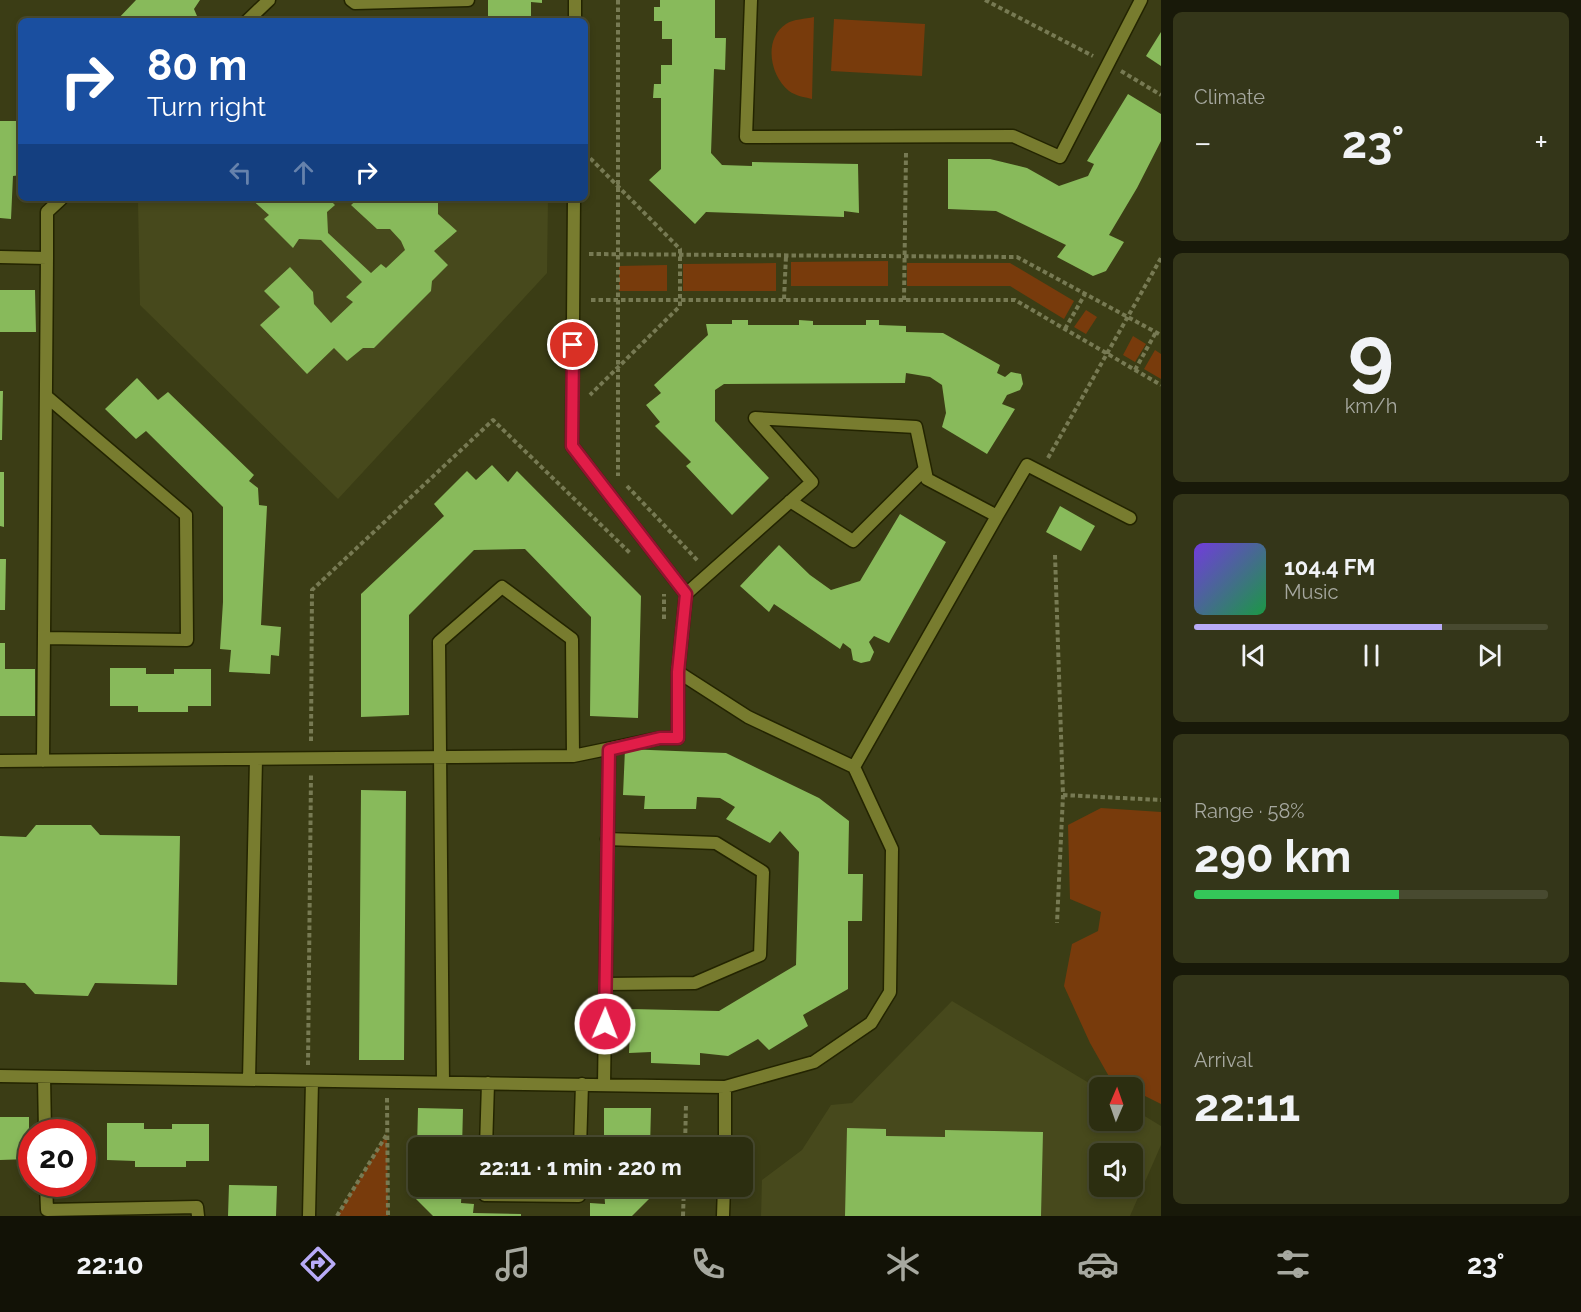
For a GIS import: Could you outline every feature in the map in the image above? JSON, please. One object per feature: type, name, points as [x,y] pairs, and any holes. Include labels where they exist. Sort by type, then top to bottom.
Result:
[{"type":"lane","points":[[250,18],[269,0]]},
{"type":"lane","points":[[351,0],[355,3],[468,0]]},
{"type":"lane","points":[[575,0],[575,18]]},
{"type":"lane","points":[[751,0],[746,137],[1013,136],[1060,157],[1141,0]]},
{"type":"lane","points":[[43,761],[47,212],[59,201]]},
{"type":"lane","points":[[574,201],[572,446],[686,594]]},
{"type":"lane","points":[[0,257],[47,258]]},
{"type":"lane","points":[[44,638],[187,640],[186,515],[46,396]]},
{"type":"lane","points":[[0,761],[573,756],[660,738],[678,738],[678,672],[686,594],[812,482],[755,418],[916,427],[927,480],[997,516]]},
{"type":"lane","points":[[854,767],[1027,465],[1130,518]]},
{"type":"lane","points":[[790,501],[853,541],[925,468]]},
{"type":"lane","points":[[443,1083],[439,642],[502,587],[573,639],[573,756]]},
{"type":"lane","points":[[0,1076],[726,1087],[814,1062],[871,1023],[890,992],[892,849],[854,767],[748,717],[678,672]]},
{"type":"lane","points":[[604,1085],[609,750]]},
{"type":"lane","points":[[249,1080],[256,759]]},
{"type":"lane","points":[[606,984],[695,983],[760,955],[763,872],[716,843],[607,839]]},
{"type":"lane","points":[[44,1077],[45,1119]]},
{"type":"lane","points":[[309,1216],[312,1081]]},
{"type":"lane","points":[[486,1137],[488,1083]]},
{"type":"lane","points":[[580,1137],[582,1084]]},
{"type":"lane","points":[[724,1137],[726,1087]]},
{"type":"lane","points":[[46,1197],[47,1213],[197,1207],[198,1216]]},
{"type":"lane","points":[[723,1216],[724,1197]]},
{"type":"path","points":[[618,0],[617,475],[709,573]]},
{"type":"path","points":[[985,0],[1108,64],[1161,95]]},
{"type":"path","points":[[904,300],[906,136]]},
{"type":"path","points":[[572,412],[680,306],[680,249],[588,156]]},
{"type":"path","points":[[573,254],[1017,257],[1161,335]]},
{"type":"path","points":[[784,299],[786,256]]},
{"type":"path","points":[[1040,472],[1161,258]]},
{"type":"path","points":[[1065,329],[1085,294]]},
{"type":"path","points":[[573,300],[1015,300],[1161,385]]},
{"type":"path","points":[[1135,370],[1156,332]]},
{"type":"path","points":[[1055,555],[1064,795],[1058,923]]},
{"type":"path","points":[[1064,795],[1161,800]]},
{"type":"path","points":[[387,1083],[388,1216]]},
{"type":"path","points":[[685,1137],[686,1086]]},
{"type":"path","points":[[337,1216],[387,1134]]},
{"type":"path","points":[[683,1216],[684,1197]]},
{"type":"shaded area","points":[[814,17],[812,99],[794,94],[782,84],[774,67],[772,48],[774,39],[786,24]]},
{"type":"shaded area","points":[[834,19],[925,24],[922,76],[831,71]]},
{"type":"shaded area","points":[[548,201],[547,273],[338,499],[140,305],[138,202]]},
{"type":"shaded area","points":[[888,261],[888,286],[791,286],[791,262]]},
{"type":"shaded area","points":[[776,263],[776,291],[683,291],[683,264]]},
{"type":"shaded area","points":[[907,263],[1010,263],[1074,301],[1064,319],[1010,286],[907,286]]},
{"type":"shaded area","points":[[667,265],[667,291],[619,291],[619,266]]},
{"type":"shaded area","points":[[1086,310],[1097,317],[1086,334],[1074,327]]},
{"type":"shaded area","points":[[1133,336],[1146,344],[1135,362],[1123,355]]},
{"type":"shaded area","points":[[1155,350],[1161,354],[1161,379],[1144,369]]},
{"type":"shaded area","points":[[1101,808],[1161,812],[1161,1104],[1143,1095],[1143,1077],[1109,1077],[1090,1043],[1064,986],[1072,944],[1098,931],[1101,912],[1070,899],[1068,825]]},
{"type":"shaded area","points":[[952,1001],[1089,1083],[1089,1131],[1143,1131],[1143,1115],[1161,1126],[1161,1145],[1143,1186],[1143,1143],[1089,1143],[1089,1197],[1138,1197],[1130,1216],[761,1216],[762,1180],[802,1150],[831,1105],[852,1103]]},
{"type":"shaded area","points":[[387,1134],[388,1216],[337,1216]]},
{"type":"building","points":[[136,0],[200,0],[194,9],[197,16],[195,18],[119,18]]},
{"type":"building","points":[[488,0],[542,0],[542,3],[531,2],[531,18],[488,18]]},
{"type":"building","points":[[660,0],[715,0],[715,38],[726,38],[725,70],[714,69],[711,153],[722,165],[752,166],[752,162],[858,164],[859,213],[844,211],[844,217],[706,212],[695,224],[649,180],[661,169],[661,98],[653,98],[654,84],[661,84],[661,65],[672,65],[672,39],[662,39],[662,21],[654,21],[654,7],[660,7]]},
{"type":"building","points":[[1161,32],[1161,66],[1146,56]]},
{"type":"building","points":[[1128,94],[1161,114],[1161,141],[1109,235],[1124,242],[1106,271],[1093,276],[1057,257],[1066,245],[996,211],[948,209],[948,159],[990,159],[1027,168],[1059,186],[1088,176],[1094,164],[1087,161]]},
{"type":"building","points":[[0,121],[17,121],[18,175],[13,176],[11,219],[0,218]]},
{"type":"building","points":[[253,201],[331,201],[335,205],[327,212],[328,233],[371,273],[381,264],[386,268],[405,250],[401,241],[390,229],[377,229],[351,205],[356,201],[437,201],[438,214],[457,231],[434,251],[448,265],[432,281],[431,291],[374,348],[363,348],[347,361],[334,348],[307,374],[260,325],[280,307],[264,291],[290,267],[313,292],[314,304],[331,323],[353,302],[346,297],[362,282],[321,240],[299,239],[293,248],[264,219],[269,215]]},
{"type":"building","points":[[0,290],[35,290],[36,332],[0,332]]},
{"type":"building","points":[[732,320],[748,320],[748,325],[799,325],[799,320],[813,321],[813,325],[866,325],[866,320],[879,320],[879,325],[906,326],[906,332],[943,333],[1000,365],[997,373],[1005,377],[1011,372],[1021,374],[1023,384],[1020,390],[1007,395],[1002,404],[1015,409],[987,454],[942,427],[946,413],[942,385],[930,377],[906,373],[905,383],[724,384],[715,390],[715,421],[769,478],[732,515],[686,466],[691,462],[655,426],[660,422],[646,405],[661,393],[654,385],[708,335],[706,324],[732,324]]},
{"type":"building","points":[[137,378],[158,400],[168,392],[254,475],[249,481],[258,488],[259,505],[267,506],[261,625],[281,627],[279,656],[271,655],[270,674],[229,672],[231,650],[220,649],[223,602],[223,507],[146,431],[136,439],[105,409]]},
{"type":"building","points":[[0,391],[3,391],[2,440],[0,440]]},
{"type":"building","points":[[492,465],[508,482],[517,471],[641,596],[638,718],[590,716],[591,617],[525,549],[474,550],[409,615],[409,715],[361,717],[361,594],[444,516],[434,504],[467,471],[476,480]]},
{"type":"building","points":[[0,472],[4,472],[4,527],[0,526]]},
{"type":"building","points":[[1060,506],[1095,526],[1081,551],[1046,532]]},
{"type":"building","points":[[900,514],[946,542],[889,643],[874,636],[869,642],[874,652],[870,661],[861,663],[853,660],[851,649],[843,643],[840,649],[774,604],[769,612],[740,586],[779,545],[810,575],[831,590],[860,581]]},
{"type":"building","points":[[0,559],[6,559],[5,610],[0,610]]},
{"type":"building","points":[[0,643],[5,643],[5,669],[35,669],[35,716],[0,716]]},
{"type":"building","points":[[110,668],[146,668],[146,674],[174,674],[174,669],[211,669],[211,706],[188,706],[188,712],[138,712],[138,706],[110,706]]},
{"type":"building","points":[[625,749],[726,753],[819,798],[849,821],[848,874],[863,874],[862,921],[848,921],[848,989],[803,1015],[808,1026],[769,1050],[758,1039],[728,1056],[700,1053],[700,1065],[651,1063],[651,1052],[629,1053],[631,1009],[719,1011],[796,965],[799,852],[780,831],[770,843],[726,819],[735,807],[720,798],[697,797],[696,809],[644,809],[645,796],[623,795]]},
{"type":"building","points":[[361,790],[406,791],[404,1060],[359,1060]]},
{"type":"building","points":[[36,825],[91,825],[100,835],[180,836],[177,985],[95,983],[88,996],[35,994],[25,983],[0,982],[0,836],[26,837]]},
{"type":"building","points":[[418,1108],[463,1109],[462,1137],[417,1137]]},
{"type":"building","points":[[604,1108],[651,1108],[650,1137],[604,1137]]},
{"type":"building","points":[[0,1117],[29,1117],[29,1119],[18,1119],[18,1159],[0,1160]]},
{"type":"building","points":[[107,1123],[144,1123],[144,1129],[172,1129],[172,1124],[209,1124],[209,1161],[186,1161],[186,1167],[135,1167],[135,1161],[107,1160]]},
{"type":"building","points":[[847,1128],[886,1129],[886,1136],[945,1137],[945,1130],[1043,1132],[1041,1216],[845,1216]]},
{"type":"building","points":[[229,1185],[277,1186],[276,1216],[228,1216]]},
{"type":"building","points":[[416,1197],[461,1197],[461,1203],[474,1204],[473,1213],[521,1214],[521,1216],[433,1216]]},
{"type":"building","points":[[605,1197],[650,1197],[632,1216],[590,1216],[590,1203],[605,1204]]},
{"type":"route","points":[[573,345],[572,446],[686,594],[678,672],[678,738],[660,738],[609,750],[605,1024]]}]
